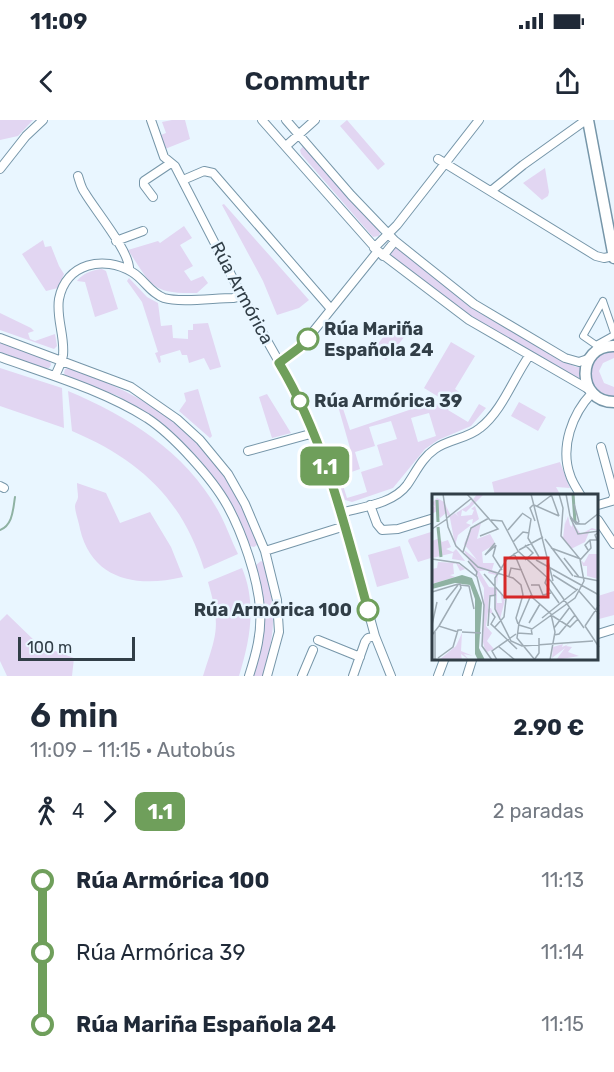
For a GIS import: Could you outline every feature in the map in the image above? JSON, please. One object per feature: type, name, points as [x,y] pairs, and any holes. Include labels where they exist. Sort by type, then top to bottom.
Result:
[{"type":"street","points":[[0,169],[26,136],[43,120]]},
{"type":"street","name":"Rúa Armórica","points":[[151,120],[164,158],[171,163],[183,180],[242,296],[310,421],[345,526],[375,636],[391,676]]},
{"type":"street","points":[[262,120],[378,252],[469,320],[591,391],[600,399],[612,403]]},
{"type":"street","points":[[286,120],[392,238],[474,304],[570,360],[579,362],[588,359],[601,348],[614,345]]},
{"type":"street","points":[[286,146],[315,120]]},
{"type":"street","points":[[279,363],[299,348],[378,252],[381,240],[392,238],[442,162],[479,120]]},
{"type":"street","points":[[442,162],[596,256],[604,258],[614,256],[587,120],[490,191]]},
{"type":"street","points":[[153,197],[144,185],[144,181],[171,163]]},
{"type":"street","points":[[183,180],[204,171],[213,173],[331,309]]},
{"type":"street","points":[[78,176],[83,191],[130,263],[129,270]]},
{"type":"street","points":[[116,241],[143,231]]},
{"type":"street","points":[[110,263],[116,249],[116,241]]},
{"type":"street","points":[[55,376],[63,354],[59,298],[71,276],[81,268],[98,262],[110,263],[135,273],[154,293],[166,298],[236,298],[242,296]]},
{"type":"street","points":[[603,301],[614,334],[596,345],[583,336],[603,301]]},
{"type":"street","points":[[0,338],[130,387],[185,426],[200,440],[228,474],[245,504],[265,551],[277,600],[279,621],[274,654],[267,676]]},
{"type":"street","points":[[340,513],[387,500],[399,493],[423,459],[435,448],[470,435],[481,428],[491,418],[529,356]]},
{"type":"street","points":[[0,357],[117,401],[150,420],[189,455],[227,505],[249,557],[260,608],[258,649],[249,676]]},
{"type":"street","points":[[588,359],[585,375],[591,391]]},
{"type":"street","points":[[580,494],[570,476],[567,443],[572,424],[591,391]]},
{"type":"street","points":[[248,451],[314,433]]},
{"type":"street","points":[[599,504],[612,501],[614,496],[601,447]]},
{"type":"street","points":[[370,505],[377,524],[382,530],[398,529],[432,519]]},
{"type":"street","points":[[599,523],[614,544]]},
{"type":"street","points":[[249,557],[345,526]]},
{"type":"street","points":[[599,633],[614,629]]},
{"type":"street","points":[[353,676],[365,642],[368,638],[375,636]]},
{"type":"street","points":[[318,640],[360,657]]},
{"type":"street","points":[[302,676],[313,650]]},
{"type":"street","points":[[467,676],[472,661]]},
{"type":"shaded area","points":[[0,120],[33,120],[18,136],[0,140]]},
{"type":"shaded area","points":[[185,120],[190,139],[165,149],[161,135],[166,133],[162,122]]},
{"type":"shaded area","points":[[347,120],[385,164],[378,170],[340,126]]},
{"type":"shaded area","points":[[304,145],[378,229],[379,236],[373,237],[301,154],[300,150]]},
{"type":"shaded area","points":[[545,168],[549,192],[548,196],[542,200],[523,183]]},
{"type":"shaded area","points":[[224,204],[309,300],[299,308],[277,315],[263,281],[222,205]]},
{"type":"shaded area","points":[[184,226],[192,238],[180,245],[193,266],[184,271],[191,281],[203,276],[208,283],[197,293],[170,292],[154,285],[142,272],[128,250],[158,241],[160,243]]},
{"type":"shaded area","points":[[43,240],[45,247],[51,246],[64,274],[58,288],[46,291],[22,254]]},
{"type":"shaded area","points":[[396,245],[471,308],[563,361],[576,367],[581,366],[582,383],[470,317],[389,254]]},
{"type":"shaded area","points":[[102,269],[106,271],[118,309],[95,317],[85,282],[77,281],[88,272]]},
{"type":"shaded area","points":[[129,278],[147,297],[158,303],[161,326],[172,325],[173,338],[188,339],[188,330],[193,330],[193,324],[208,323],[221,367],[210,370],[204,358],[189,363],[187,355],[182,355],[180,350],[160,356],[161,362],[159,363],[155,353],[158,352],[142,302],[127,281]]},
{"type":"shaded area","points":[[0,313],[31,328],[34,331],[28,333],[30,339],[35,341],[55,334],[57,346],[54,349],[0,330]]},
{"type":"shaded area","points":[[392,326],[405,336],[386,360],[373,350]]},
{"type":"shaded area","points":[[451,342],[475,356],[455,389],[459,392],[448,410],[468,422],[479,404],[486,408],[471,426],[438,440],[425,449],[393,488],[352,502],[345,500],[330,456],[350,448],[334,392],[337,390],[350,430],[412,409],[447,402],[424,388]],"holes":[[[429,413],[436,436],[418,442],[411,418]],[[391,421],[397,439],[377,445],[383,465],[361,472],[367,492],[347,498],[340,476],[360,469],[355,452],[375,446],[369,427]]]},
{"type":"shaded area","points":[[0,343],[46,358],[50,360],[51,365],[49,368],[44,368],[0,352]]},
{"type":"shaded area","points":[[614,350],[614,358],[603,363],[599,371],[604,383],[614,387],[614,397],[595,388],[590,381],[589,373],[595,359],[603,353]]},
{"type":"shaded area","points":[[0,368],[62,388],[64,428],[0,406]]},
{"type":"shaded area","points":[[69,368],[136,397],[177,424],[195,440],[212,458],[235,493],[257,545],[250,546],[224,494],[200,460],[169,429],[118,396],[66,376],[65,369]]},
{"type":"shaded area","points":[[198,389],[212,436],[210,438],[179,411],[186,401],[184,393]]},
{"type":"shaded area","points":[[68,391],[114,413],[156,440],[175,456],[208,494],[238,554],[204,569],[183,521],[154,484],[117,454],[72,431]]},
{"type":"shaded area","points":[[267,394],[291,433],[272,438],[259,397]]},
{"type":"shaded area","points":[[519,402],[546,417],[538,431],[511,416]]},
{"type":"shaded area","points":[[560,462],[570,488],[556,487],[560,494],[495,494],[492,482]]},
{"type":"shaded area","points":[[77,483],[106,493],[120,523],[150,512],[171,547],[183,577],[166,580],[133,580],[106,570],[95,560],[86,546],[80,529],[75,506],[78,497]]},
{"type":"shaded area","points":[[432,532],[432,558],[418,562],[409,539]]},
{"type":"shaded area","points":[[400,546],[409,578],[377,587],[368,555]]},
{"type":"shaded area","points":[[261,561],[271,593],[273,619],[263,676],[253,676],[259,657],[256,565]]},
{"type":"shaded area","points":[[242,568],[247,582],[251,608],[249,636],[239,676],[203,676],[216,630],[215,610],[208,582]]},
{"type":"shaded area","points":[[614,591],[614,615],[599,619],[599,596]]},
{"type":"shaded area","points":[[7,614],[39,645],[74,658],[72,676],[7,676],[0,661],[0,621]]},
{"type":"waterway","points":[[0,530],[10,521],[15,497]]},
{"type":"bus line","name":"1.1","points":[[308,339],[279,363],[310,421],[348,538],[368,610]]},
{"type":"place","name":"Rúa Mariña Española 24","points":[[308,339]]},
{"type":"place","name":"Rúa Armórica 39","points":[[300,401]]},
{"type":"place","name":"Rúa Armórica 100","points":[[368,610]]}]
